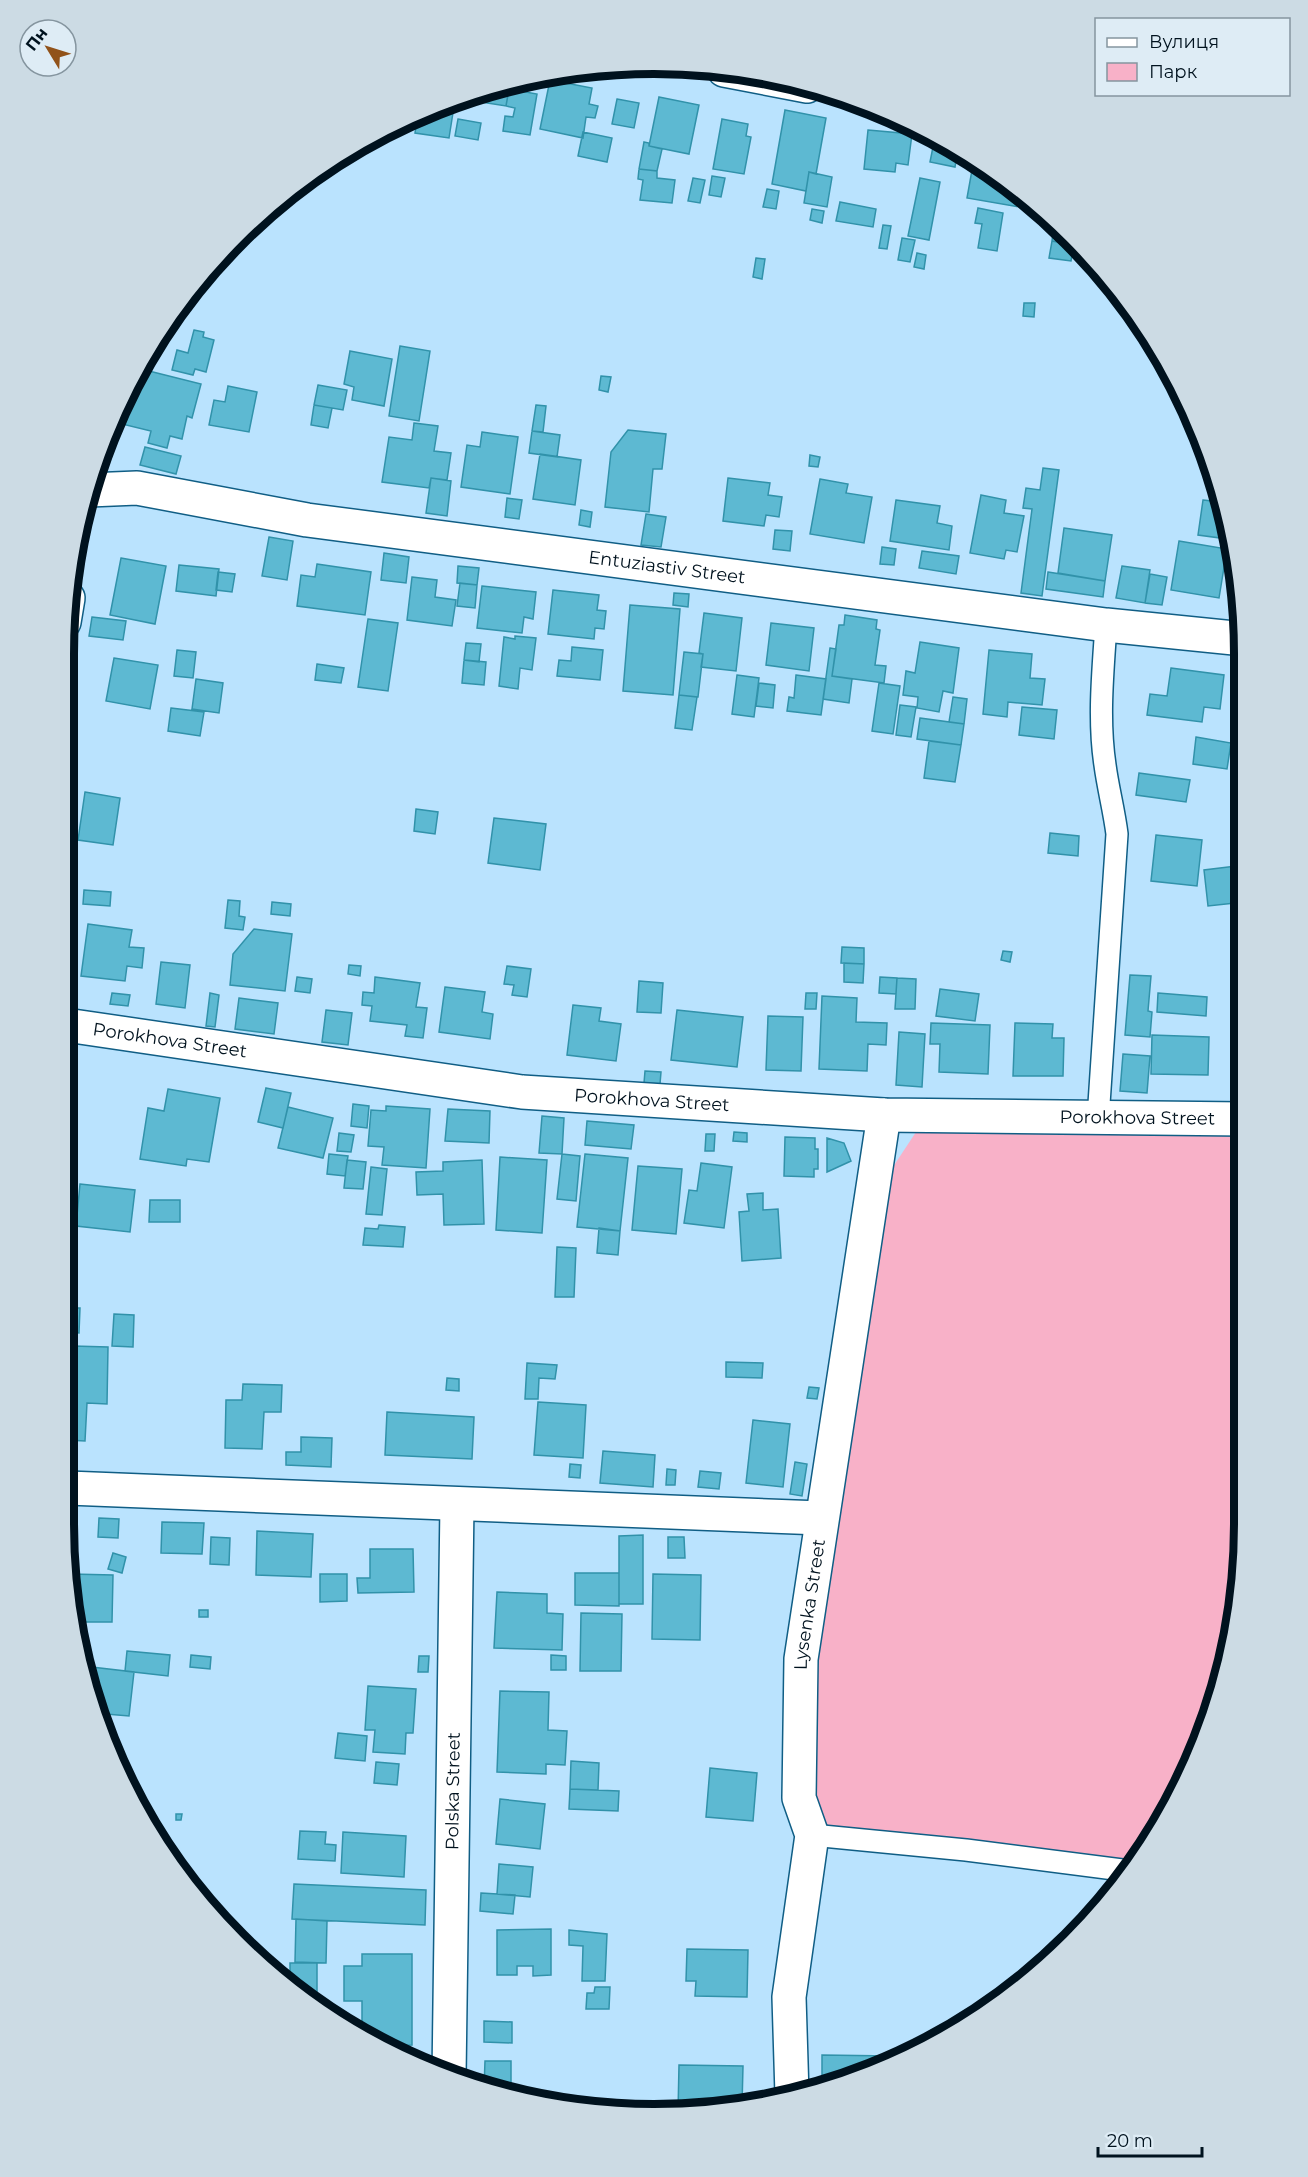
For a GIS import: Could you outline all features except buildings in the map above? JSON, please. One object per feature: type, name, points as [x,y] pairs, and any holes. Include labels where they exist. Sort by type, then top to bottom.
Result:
[{"type":"street","name":"Entuziastiv Street","points":[[98,489],[137,488],[308,520],[1106,625],[1234,638]]},
{"type":"street","name":"Porokhova Street","points":[[74,1026],[522,1092],[884,1115],[1234,1119]]},
{"type":"street","name":"Lysenka Street","points":[[792,2087],[789,1997],[812,1835],[799,1798],[801,1659],[884,1115]]},
{"type":"street","points":[[74,1488],[821,1518]]},
{"type":"street","name":"Polska Street","points":[[449,2066],[457,1504]]},
{"type":"lane","points":[[1098,1119],[1116,834],[1113,800],[1105,765],[1101,697],[1106,625]]},
{"type":"lane","points":[[812,1835],[966,1850],[1120,1869]]},
{"type":"green space","points":[[1234,1126],[1234,1523],[1230,1599],[1215,1673],[1190,1745],[1157,1813],[1124,1864],[819,1826],[809,1810],[810,1666],[881,1185],[918,1129]]}]
